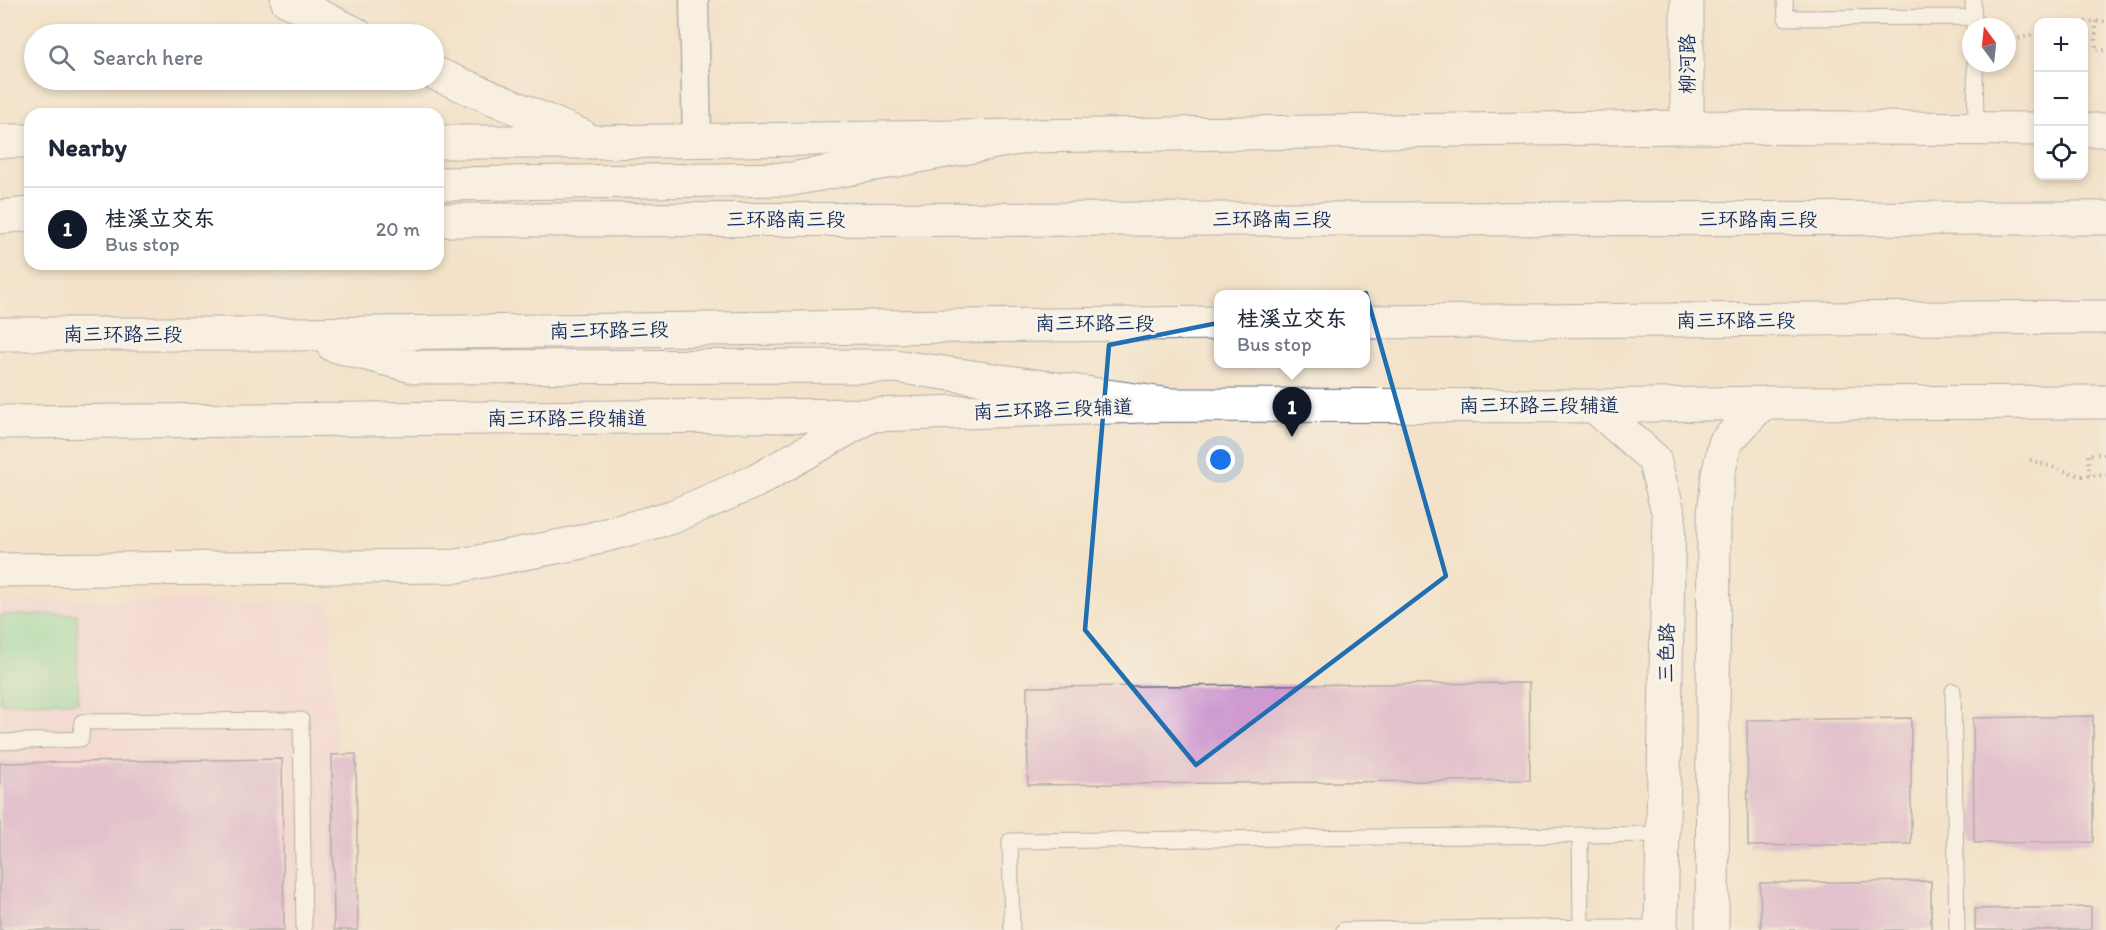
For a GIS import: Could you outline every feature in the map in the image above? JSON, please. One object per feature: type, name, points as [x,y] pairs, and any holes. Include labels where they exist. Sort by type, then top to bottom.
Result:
[{"type":"main road","points":[[287,0],[336,24]]},
{"type":"main road","name":"柳河路","points":[[1687,0],[1687,127]]},
{"type":"main road","points":[[444,77],[594,142]]},
{"type":"main road","points":[[444,142],[594,142],[1687,127],[2034,129]]},
{"type":"main road","points":[[2088,130],[2106,130]]},
{"type":"main road","points":[[444,184],[792,179],[1035,135]]},
{"type":"main road","points":[[0,141],[24,141]]},
{"type":"main road","points":[[0,219],[24,215]]},
{"type":"main road","name":"三环路南三段","points":[[444,220],[2106,218]]},
{"type":"main road","points":[[0,219],[24,221]]},
{"type":"main road","name":"南三环路三段","points":[[1370,322],[2106,317]]},
{"type":"main road","name":"南三环路三段","points":[[0,334],[291,334],[1214,323]]},
{"type":"main road","points":[[291,334],[416,367],[894,366],[1171,405]]},
{"type":"main road","points":[[1712,930],[1714,514],[1718,475],[1725,443],[1762,402]]},
{"type":"main road","name":"南三环路三段辅道","points":[[0,422],[872,415],[1171,405],[1594,406],[1762,402],[2106,402]]},
{"type":"main road","name":"三色路","points":[[1594,406],[1654,459],[1670,515],[1661,929]]},
{"type":"main road","points":[[0,570],[457,566],[577,543],[672,517],[756,481],[872,415]]},
{"type":"street","points":[[694,0],[697,140]]},
{"type":"lane","points":[[1785,0],[1786,18],[1962,22]]},
{"type":"lane","points":[[1973,0],[1974,18]]},
{"type":"lane","points":[[1975,72],[1976,129]]},
{"type":"lane","points":[[1953,691],[1957,930]]},
{"type":"lane","points":[[0,742],[81,739],[82,722],[301,720],[304,930]]},
{"type":"lane","points":[[1012,930],[1010,841],[1662,834]]},
{"type":"lane","points":[[1580,835],[1581,929]]},
{"type":"lane","points":[[1344,930],[1661,929]]},
{"type":"path","points":[[2088,21],[2106,21]]},
{"type":"path","points":[[2096,21],[2096,50],[2106,50]]},
{"type":"path","points":[[2016,39],[2034,34]]},
{"type":"path","points":[[2089,476],[2088,454],[2106,454]]},
{"type":"path","points":[[2030,460],[2081,476],[2106,475]]},
{"type":"highlighted area","points":[[1366,293],[1446,576],[1196,765],[1085,630],[1109,345]]},
{"type":"shaded area","points":[[0,599],[330,602],[343,930],[0,930]]},
{"type":"green space","points":[[77,614],[78,702],[0,703],[0,615]]},
{"type":"building","points":[[1529,683],[1530,780],[1028,785],[1027,687]]},
{"type":"building","points":[[2093,716],[2093,842],[1974,843],[1973,718]]},
{"type":"building","points":[[1911,718],[1911,844],[1748,846],[1747,720]]},
{"type":"building","points":[[356,754],[358,930],[334,930],[332,755]]},
{"type":"building","points":[[282,759],[284,930],[0,930],[0,763]]},
{"type":"building","points":[[1931,881],[1931,930],[1761,930],[1760,883]]},
{"type":"building","points":[[2091,907],[2091,930],[1975,930],[1975,909]]},
{"type":"place","name":"桂溪立交东","points":[[1292,437]]}]
